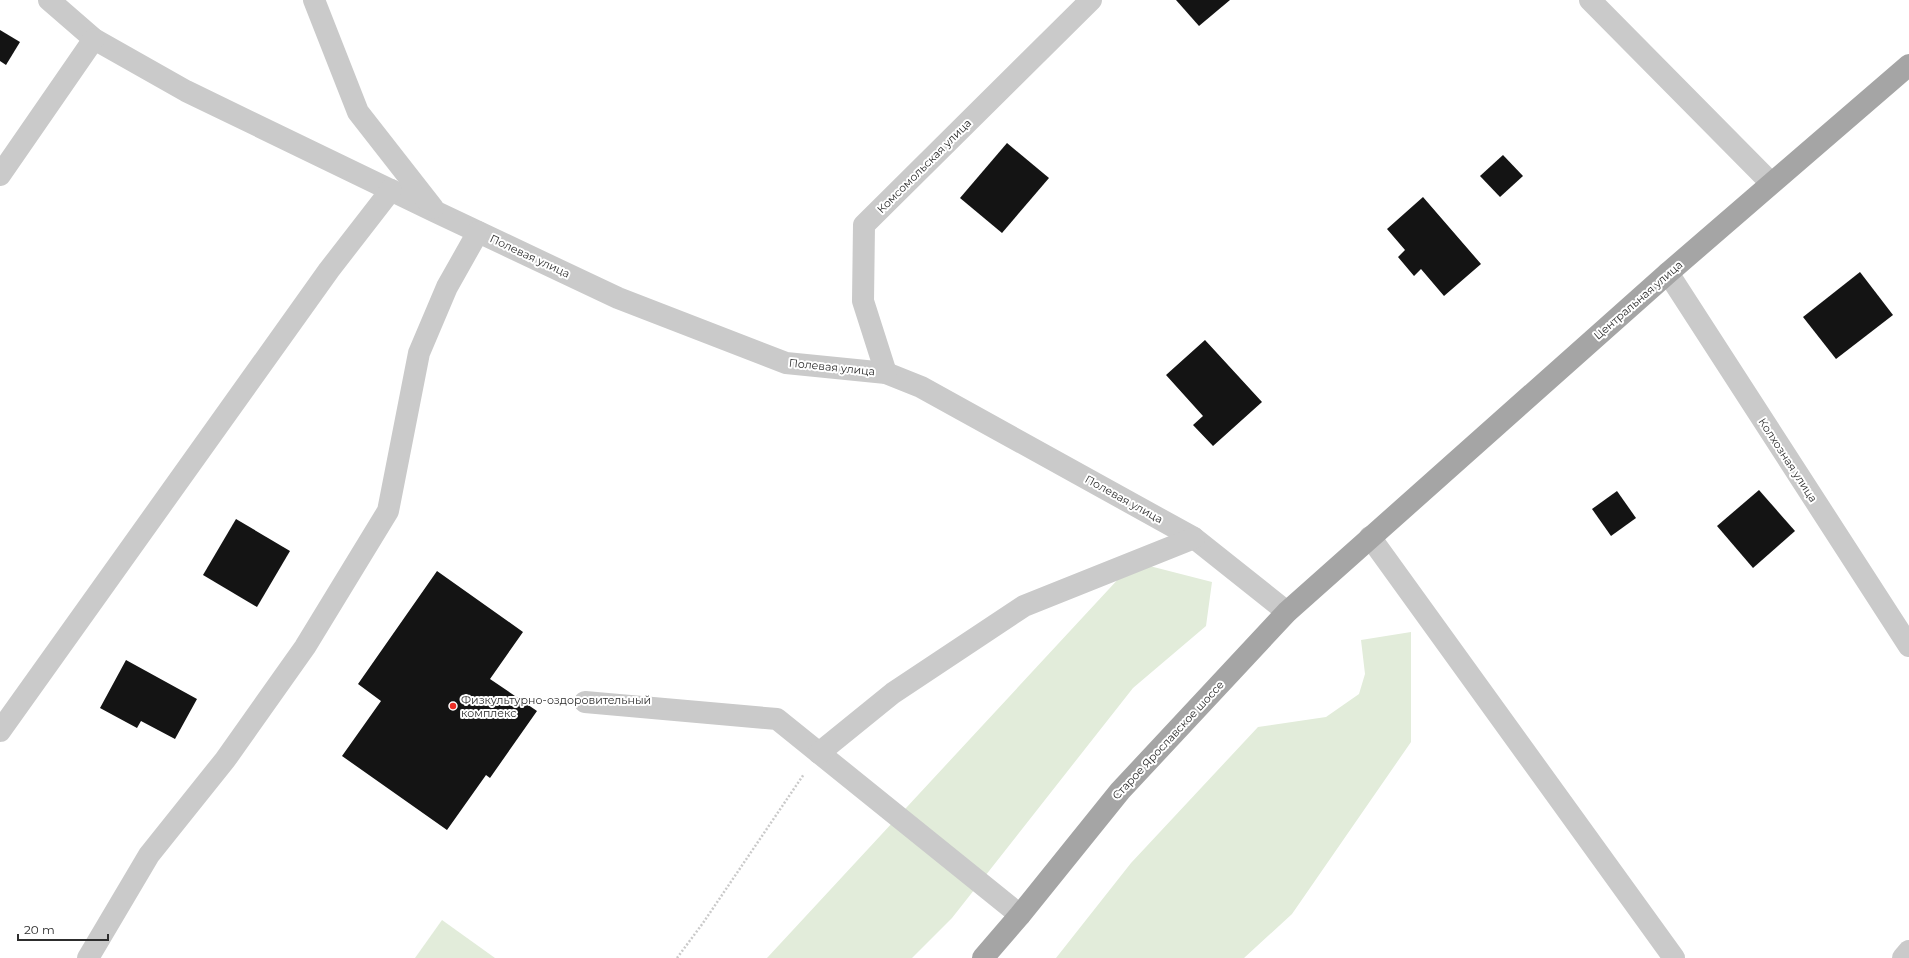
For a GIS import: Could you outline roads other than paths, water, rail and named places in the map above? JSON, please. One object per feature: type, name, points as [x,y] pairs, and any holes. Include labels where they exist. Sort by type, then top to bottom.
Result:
[{"type":"main road","name":"Центральная улица","points":[[1370,537],[1668,274],[1909,65]]},
{"type":"main road","name":"Старое Ярославское шоссе","points":[[983,958],[1020,916],[1120,791],[1287,612],[1370,537]]},
{"type":"street","name":"Полевая улица","points":[[49,0],[94,39],[186,91],[618,298],[786,363],[886,373],[921,387],[1194,538],[1287,612]]},
{"type":"street","points":[[314,0],[358,112],[436,212]]},
{"type":"street","name":"Комсомольская улица","points":[[886,373],[863,301],[864,225],[1091,0]]},
{"type":"street","points":[[1590,0],[1772,183]]},
{"type":"street","points":[[0,175],[94,39]]},
{"type":"street","points":[[0,731],[324,276],[391,190]]},
{"type":"street","points":[[88,958],[149,855],[225,760],[305,647],[388,511],[419,353],[447,287],[478,232]]},
{"type":"street","name":"Колхозная улица","points":[[1668,274],[1909,646]]},
{"type":"street","points":[[1370,537],[1674,958]]},
{"type":"street","points":[[819,752],[893,693],[1024,606],[1194,538]]},
{"type":"street","points":[[585,702],[777,719],[1020,916]]},
{"type":"street","points":[[1903,958],[1909,951]]},
{"type":"place","name":"Физкультурно-оздоровительный комплекс","points":[[453,706]]}]
